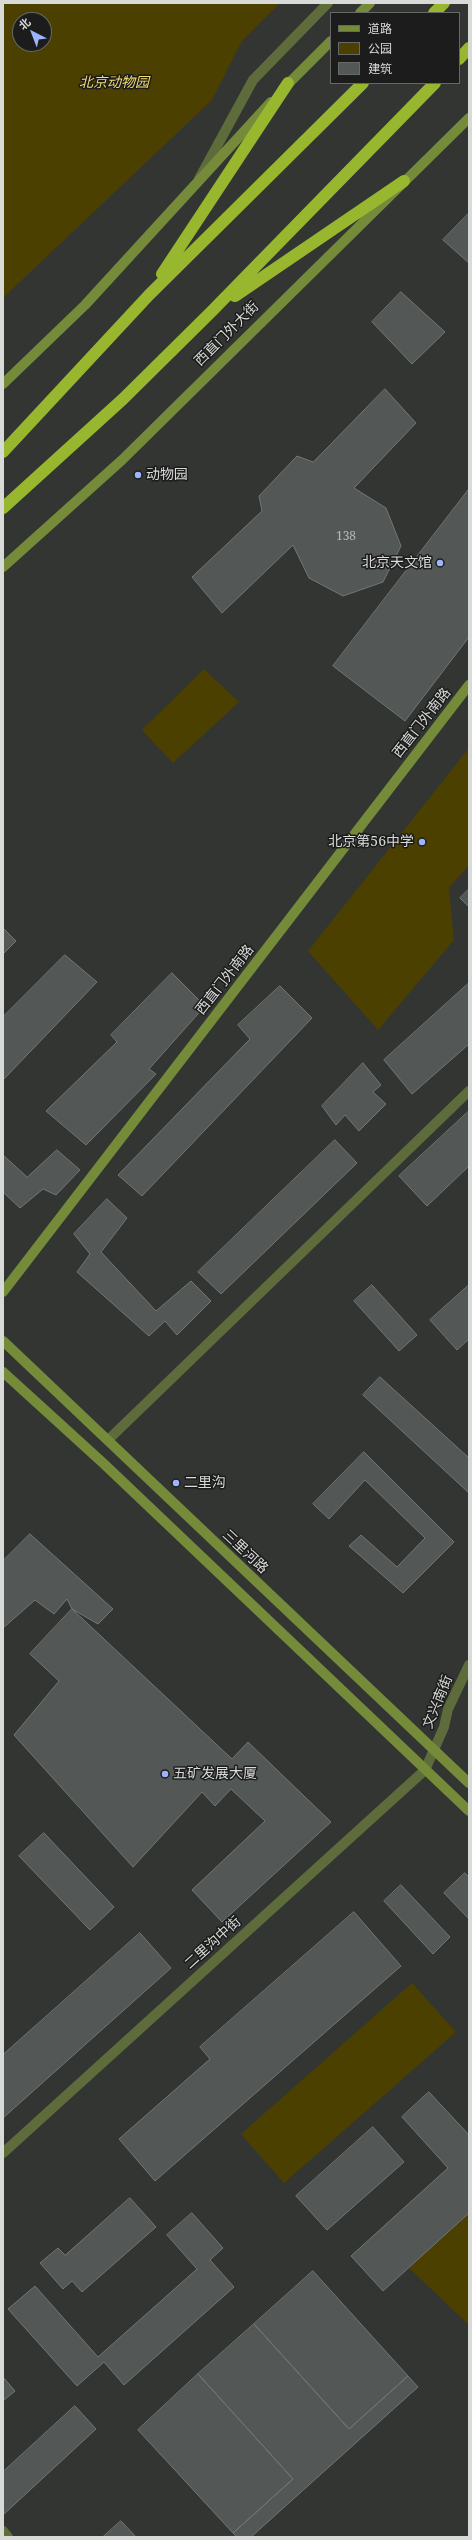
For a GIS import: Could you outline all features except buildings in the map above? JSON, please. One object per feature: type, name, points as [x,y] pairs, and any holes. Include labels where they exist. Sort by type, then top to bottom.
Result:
[{"type":"highway","points":[[435,12],[444,3]]},
{"type":"highway","points":[[460,58],[469,48]]},
{"type":"highway","points":[[149,294],[288,83]]},
{"type":"highway","points":[[5,448],[149,294],[362,84]]},
{"type":"highway","name":"西直门外大街","points":[[3,508],[123,399],[212,311],[434,84]]},
{"type":"highway","points":[[212,311],[404,181]]},
{"type":"street","points":[[197,182],[253,80],[328,3]]},
{"type":"street","points":[[361,12],[370,3]]},
{"type":"street","points":[[3,384],[85,305],[288,83],[330,42]]},
{"type":"street","name":"西直门外大街","points":[[3,567],[122,460],[469,118]]},
{"type":"street","name":"西直门外南路","points":[[3,1292],[469,685]]},
{"type":"street","points":[[108,1440],[469,1091]]},
{"type":"street","name":"三里河路","points":[[3,1341],[469,1783]]},
{"type":"street","points":[[3,1372],[103,1463],[469,1811]]},
{"type":"street","name":"文兴南街","points":[[434,1750],[444,1726],[448,1709],[469,1666]]},
{"type":"street","name":"二里沟中街","points":[[3,2153],[425,1770],[434,1750]]},
{"type":"street","points":[[3,2531],[8,2537]]},
{"type":"green space","name":"北京动物园","points":[[3,3],[280,3],[242,41],[212,100],[3,298]]},
{"type":"green space","points":[[204,669],[239,702],[173,763],[142,730]]},
{"type":"green space","name":"北京第56中学","points":[[469,748],[469,865],[449,888],[454,940],[378,1030],[308,951]]},
{"type":"green space","points":[[412,1983],[456,2032],[284,2183],[241,2134]]},
{"type":"green space","points":[[469,2213],[469,2325],[409,2268]]},
{"type":"place","name":"动物园","points":[[138,475]]},
{"type":"place","name":"北京天文馆","points":[[440,563]]},
{"type":"place","name":"北京第56中学","points":[[422,842]]},
{"type":"place","name":"二里沟","points":[[176,1483]]},
{"type":"place","name":"五矿发展大厦","points":[[165,1774]]}]
